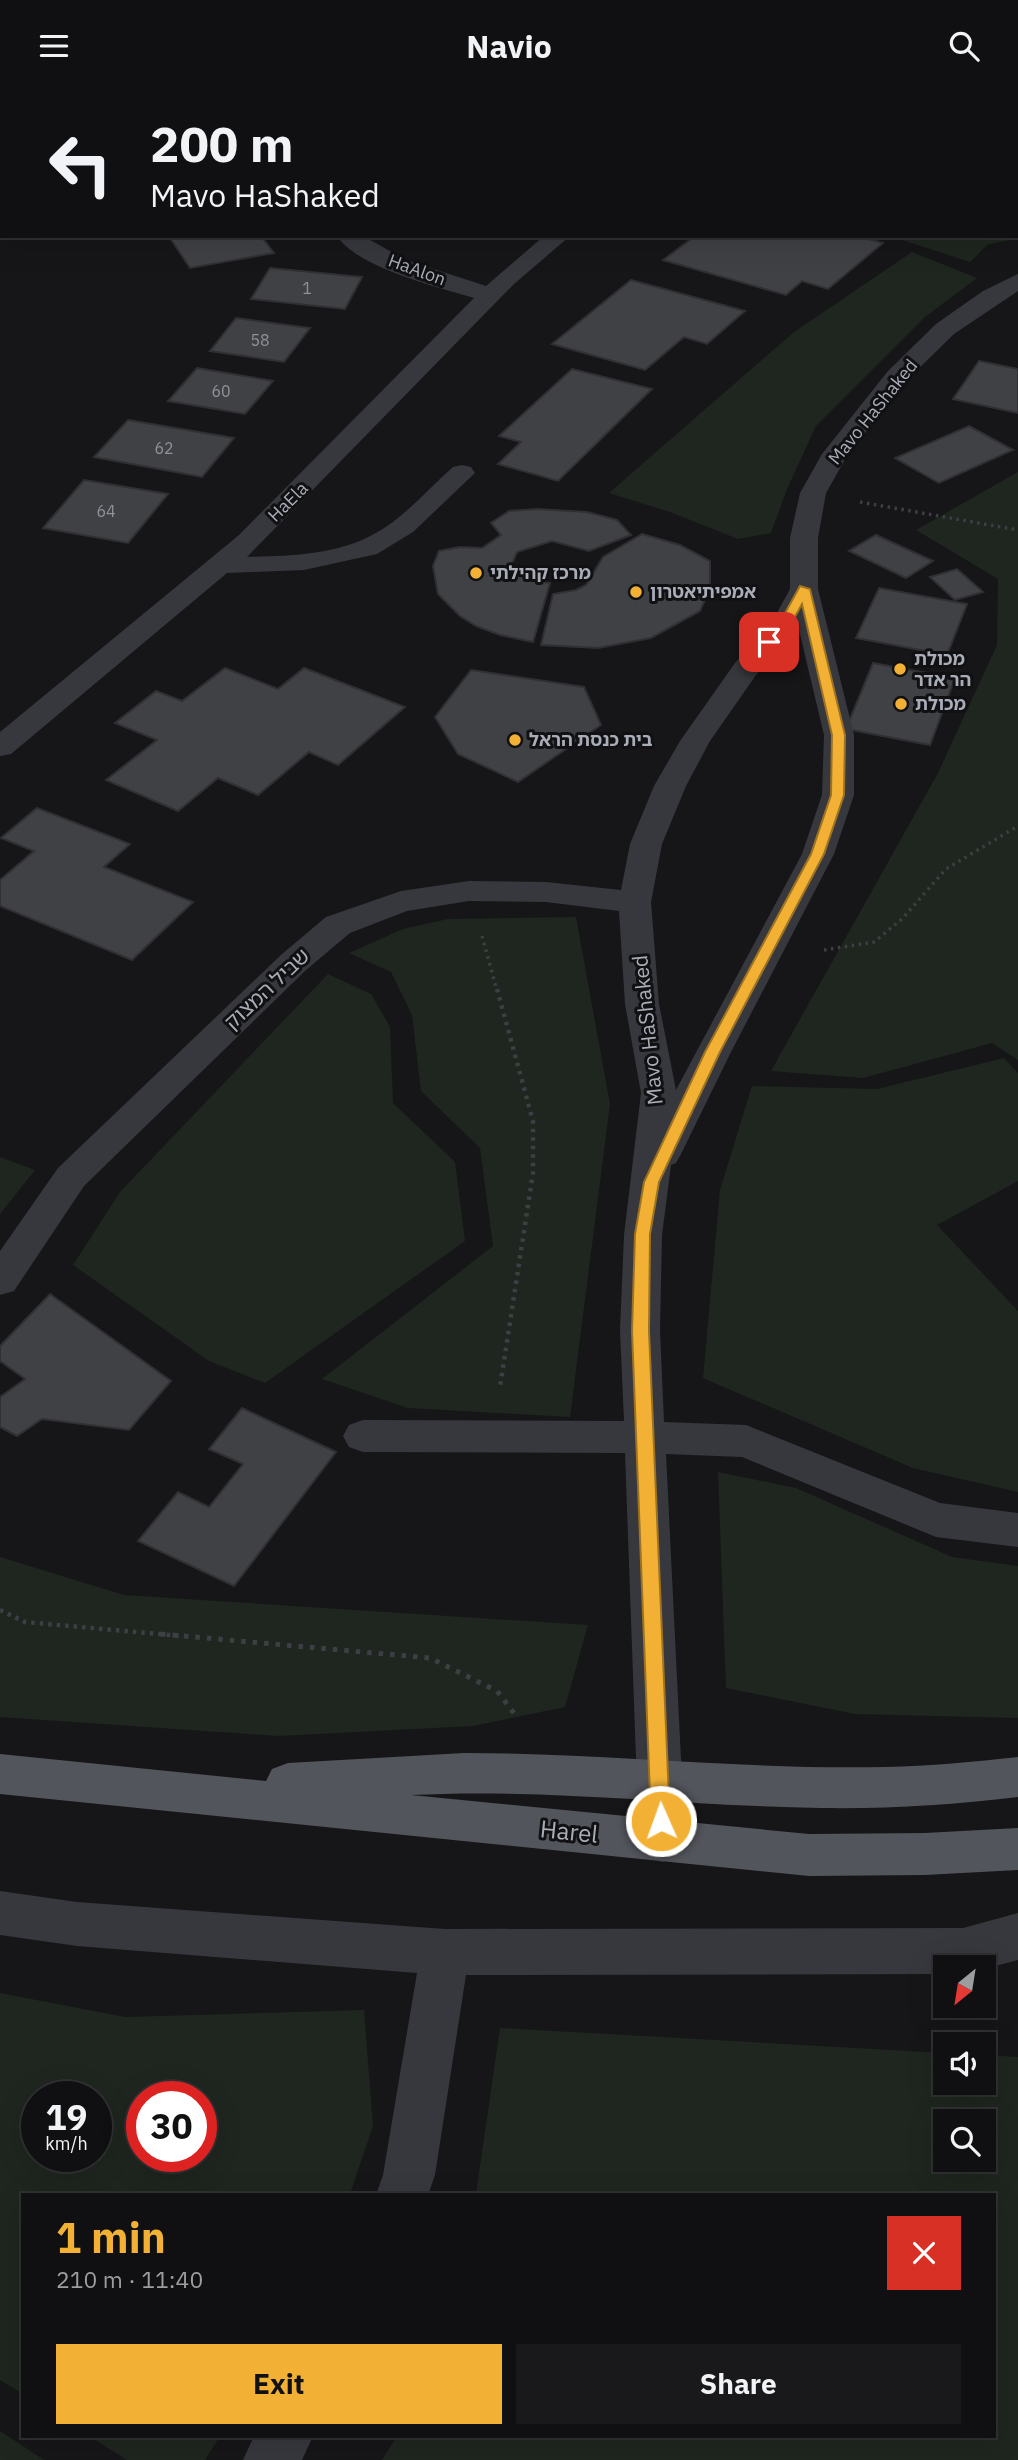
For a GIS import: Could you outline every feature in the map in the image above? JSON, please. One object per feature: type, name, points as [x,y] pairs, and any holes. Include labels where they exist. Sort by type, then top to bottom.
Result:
[{"type":"main road","name":"Harel","points":[[164,1789],[488,1773],[854,1789],[1018,1777]]},
{"type":"main road","name":"Harel","points":[[0,1774],[809,1854],[925,1854],[1018,1849]]},
{"type":"street","name":"HaAlon","points":[[351,238],[376,255],[404,268],[491,295]]},
{"type":"street","name":"HaEla","points":[[0,747],[249,541],[491,295],[557,238]]},
{"type":"street","name":"Mavo HaShaked","points":[[662,1841],[640,1331],[643,1234],[659,1093],[642,1004],[635,902],[646,844],[670,786],[695,741],[788,663],[804,589],[804,538],[813,493],[835,453],[897,376],[945,329],[991,296],[1018,281]]},
{"type":"street","points":[[220,565],[269,566],[354,553],[386,539],[462,473]]},
{"type":"street","name":"Mavo HaShaked","points":[[651,1182],[713,1052],[818,854],[838,795],[839,735],[788,663],[784,626],[804,589]]},
{"type":"street","name":"שביל המצוק","points":[[0,1281],[71,1177],[303,954],[338,925],[401,901],[469,891],[546,892],[635,902]]},
{"type":"street","points":[[363,1436],[645,1437],[746,1441],[936,1520],[1018,1530]]},
{"type":"street","points":[[0,1913],[77,1924],[444,1952],[963,1951],[1014,1939],[1018,1935]]},
{"type":"street","points":[[403,2193],[409,2175],[444,1952]]},
{"type":"street","points":[[271,2460],[284,2438]]},
{"type":"path","points":[[813,493],[1018,530]]},
{"type":"path","points":[[769,945],[824,950],[874,943],[902,919],[946,869],[1018,826]]},
{"type":"path","points":[[469,891],[533,1121],[533,1173],[492,1437]]},
{"type":"path","points":[[0,1610],[24,1622],[430,1658],[497,1691],[562,1776]]},
{"type":"shaded area","points":[[896,238],[1018,238],[987,245],[970,262]]},
{"type":"shaded area","points":[[912,252],[977,278],[925,317],[816,426],[787,489],[771,533],[738,539],[670,512],[609,493],[794,332]]},
{"type":"shaded area","points":[[1018,472],[1018,1060],[992,1043],[863,1078],[771,1071],[938,773],[997,645],[998,579],[916,530]]},
{"type":"shaded area","points":[[576,917],[610,1104],[570,1417],[408,1408],[322,1379],[493,1246],[480,1148],[421,1091],[412,1015],[391,972],[349,953],[403,929],[448,919]]},
{"type":"shaded area","points":[[328,974],[371,994],[390,1027],[393,1103],[455,1162],[465,1241],[265,1383],[209,1361],[73,1265],[120,1192]]},
{"type":"shaded area","points":[[1004,1058],[1018,1073],[1018,1181],[937,1225],[1018,1311],[1018,1492],[913,1468],[703,1378],[720,1190],[752,1086],[877,1089]]},
{"type":"shaded area","points":[[0,1157],[35,1170],[0,1214]]},
{"type":"shaded area","points":[[718,1472],[796,1488],[952,1557],[1018,1566],[1018,1718],[855,1714],[726,1688]]},
{"type":"shaded area","points":[[0,1557],[124,1595],[588,1625],[565,1707],[473,1726],[278,1736],[0,1717]]},
{"type":"shaded area","points":[[0,1993],[125,2017],[364,2010],[373,2126],[350,2193],[21,2193],[21,2393],[0,2380]]},
{"type":"shaded area","points":[[500,2028],[933,2052],[933,2095],[996,2095],[996,2056],[1018,2057],[1018,2460],[382,2460],[396,2438],[996,2438],[996,2193],[476,2193]]},
{"type":"shaded area","points":[[0,2431],[44,2460],[0,2460]]},
{"type":"shaded area","points":[[92,2438],[219,2438],[205,2460],[127,2460]]},
{"type":"building","points":[[170,238],[263,238],[274,253],[190,268]]},
{"type":"building","points":[[692,238],[864,238],[883,243],[828,289],[802,281],[786,295],[663,260]]},
{"type":"building","points":[[270,268],[362,277],[345,309],[251,299]]},
{"type":"building","points":[[631,280],[745,311],[707,344],[684,337],[645,370],[552,344]]},
{"type":"building","points":[[236,318],[310,328],[284,362],[210,351]]},
{"type":"building","points":[[979,361],[1018,369],[1018,413],[953,399]]},
{"type":"building","points":[[197,368],[273,381],[245,414],[168,401]]},
{"type":"building","points":[[572,369],[652,389],[558,481],[498,464],[521,442],[499,436]]},
{"type":"building","points":[[128,420],[234,438],[202,477],[94,457]]},
{"type":"building","points":[[969,426],[1013,450],[939,483],[895,458]]},
{"type":"building","points":[[84,480],[168,494],[128,543],[43,528]]},
{"type":"building","name":"מרכז קהילתי","points":[[536,509],[587,512],[617,520],[631,535],[589,551],[552,541],[517,552],[511,566],[528,579],[550,583],[533,642],[500,635],[476,626],[460,616],[438,594],[433,566],[439,551],[460,547],[482,548],[501,535],[491,523],[509,511]]},
{"type":"building","name":"אמפיתיאטרון","points":[[642,534],[680,545],[710,561],[710,588],[700,611],[651,638],[598,648],[541,645],[553,594],[576,590],[586,585],[603,557]]},
{"type":"building","points":[[876,535],[933,561],[906,578],[849,551]]},
{"type":"building","points":[[957,569],[983,592],[955,600],[930,577]]},
{"type":"building","points":[[879,588],[967,604],[947,655],[856,638]]},
{"type":"building","name":"מכולת","points":[[873,663],[955,678],[930,745],[846,729]]},
{"type":"building","points":[[225,668],[278,689],[304,668],[405,707],[338,765],[309,752],[258,795],[218,778],[178,811],[106,780],[157,740],[115,723],[156,691],[182,701]]},
{"type":"building","name":"בית כנסת הראל","points":[[471,670],[584,687],[601,725],[518,782],[458,754],[435,717]]},
{"type":"building","points":[[37,808],[130,844],[104,867],[193,902],[132,960],[0,906],[0,880],[34,851],[1,838]]},
{"type":"building","points":[[50,1294],[171,1381],[129,1430],[42,1419],[17,1436],[0,1427],[0,1397],[25,1379],[0,1361],[0,1346]]},
{"type":"building","points":[[242,1408],[336,1452],[234,1586],[138,1541],[178,1492],[209,1507],[243,1464],[209,1449]]},
{"type":"place","name":"מרכז קהילתי","points":[[476,573]]},
{"type":"place","name":"אמפיתיאטרון","points":[[636,592]]},
{"type":"place","name":"מכולת הר אדר","points":[[900,669]]},
{"type":"place","name":"מכולת","points":[[901,704]]},
{"type":"place","name":"בית כנסת הראל","points":[[515,740]]},
{"type":"route","points":[[661,1821],[640,1331],[643,1234],[651,1182],[713,1052],[818,854],[838,795],[839,735],[804,589],[784,626],[769,642]]}]
